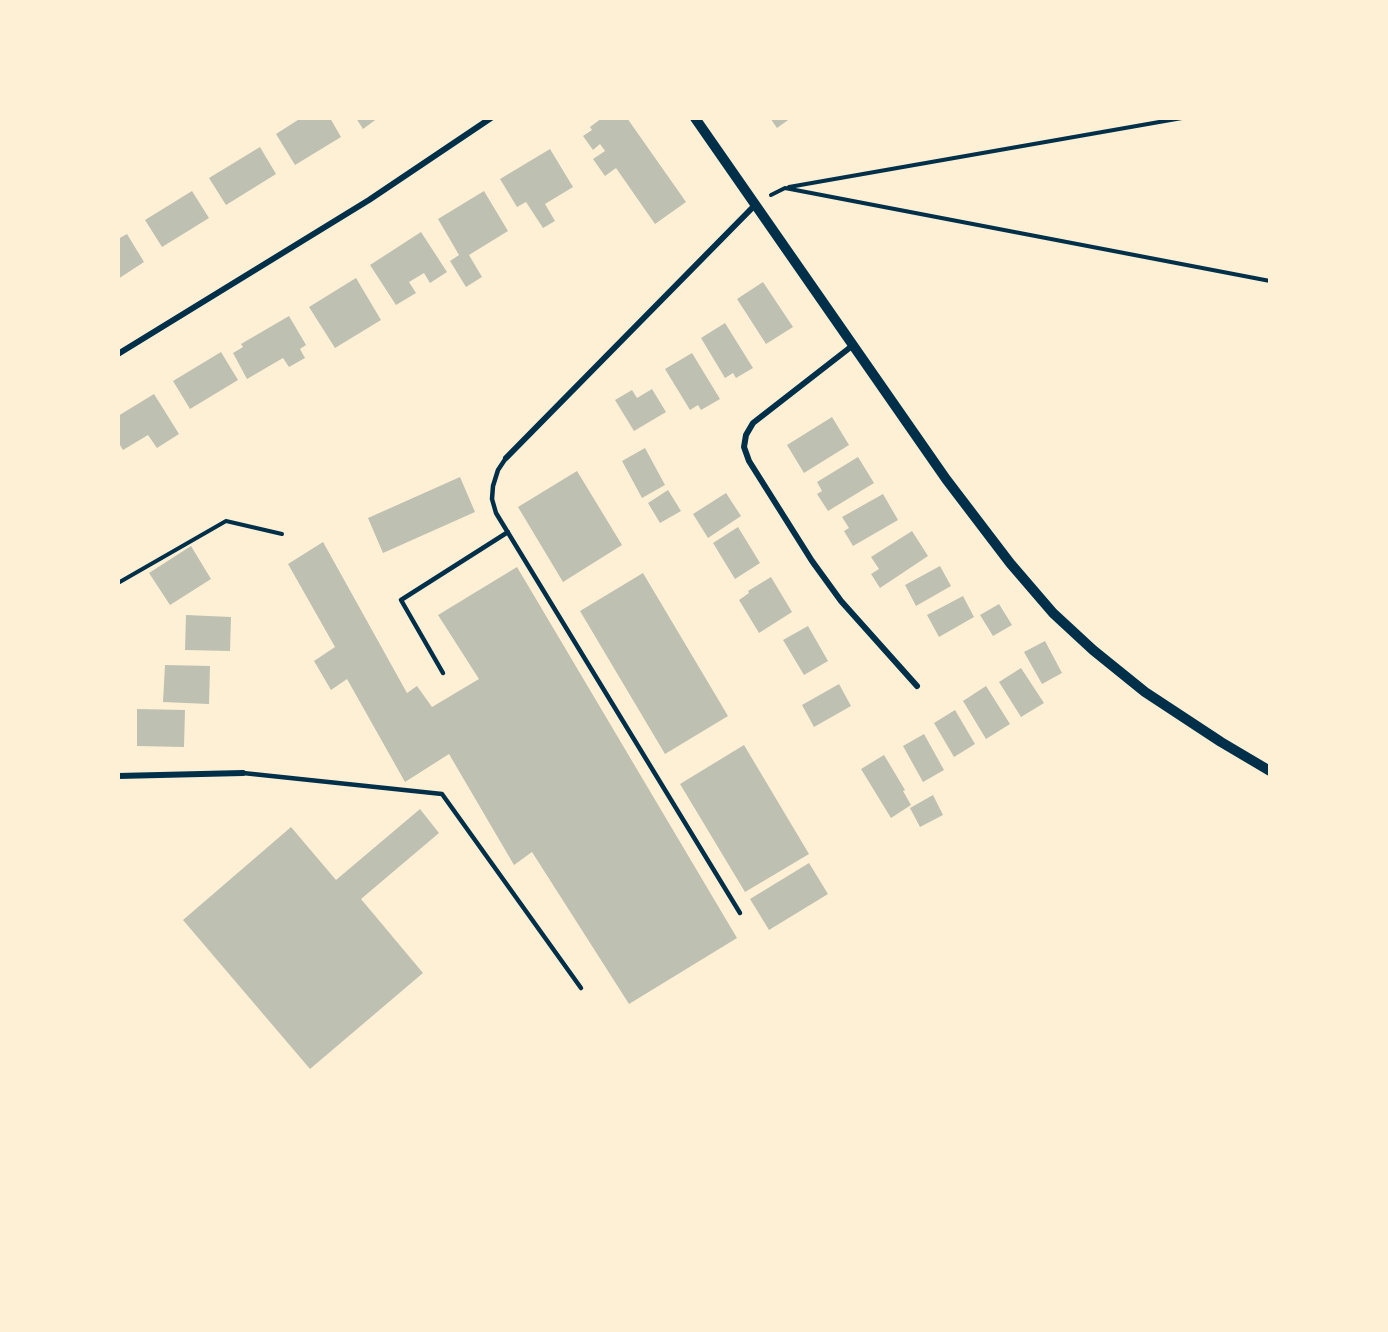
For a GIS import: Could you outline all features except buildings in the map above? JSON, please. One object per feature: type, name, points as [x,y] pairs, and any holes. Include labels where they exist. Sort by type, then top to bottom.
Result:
[{"type":"street","points":[[118,354],[369,200],[491,118]]},
{"type":"street","points":[[695,118],[946,479],[1010,563],[1053,613],[1093,650],[1145,692],[1269,771]]},
{"type":"street","points":[[506,458],[756,204]]},
{"type":"street","points":[[852,346],[753,423],[746,435],[744,447],[749,461],[812,561],[841,601],[917,686]]},
{"type":"street","points":[[118,776],[243,773]]},
{"type":"lane","points":[[506,458],[498,470],[493,486],[492,499],[496,513],[740,913]]},
{"type":"lane","points":[[443,673],[401,600],[508,532]]},
{"type":"lane","points":[[243,773],[442,794],[581,988]]},
{"type":"path","points":[[756,204],[785,188],[1182,118]]},
{"type":"path","points":[[785,188],[1269,281]]},
{"type":"path","points":[[118,583],[226,521],[282,534]]}]
